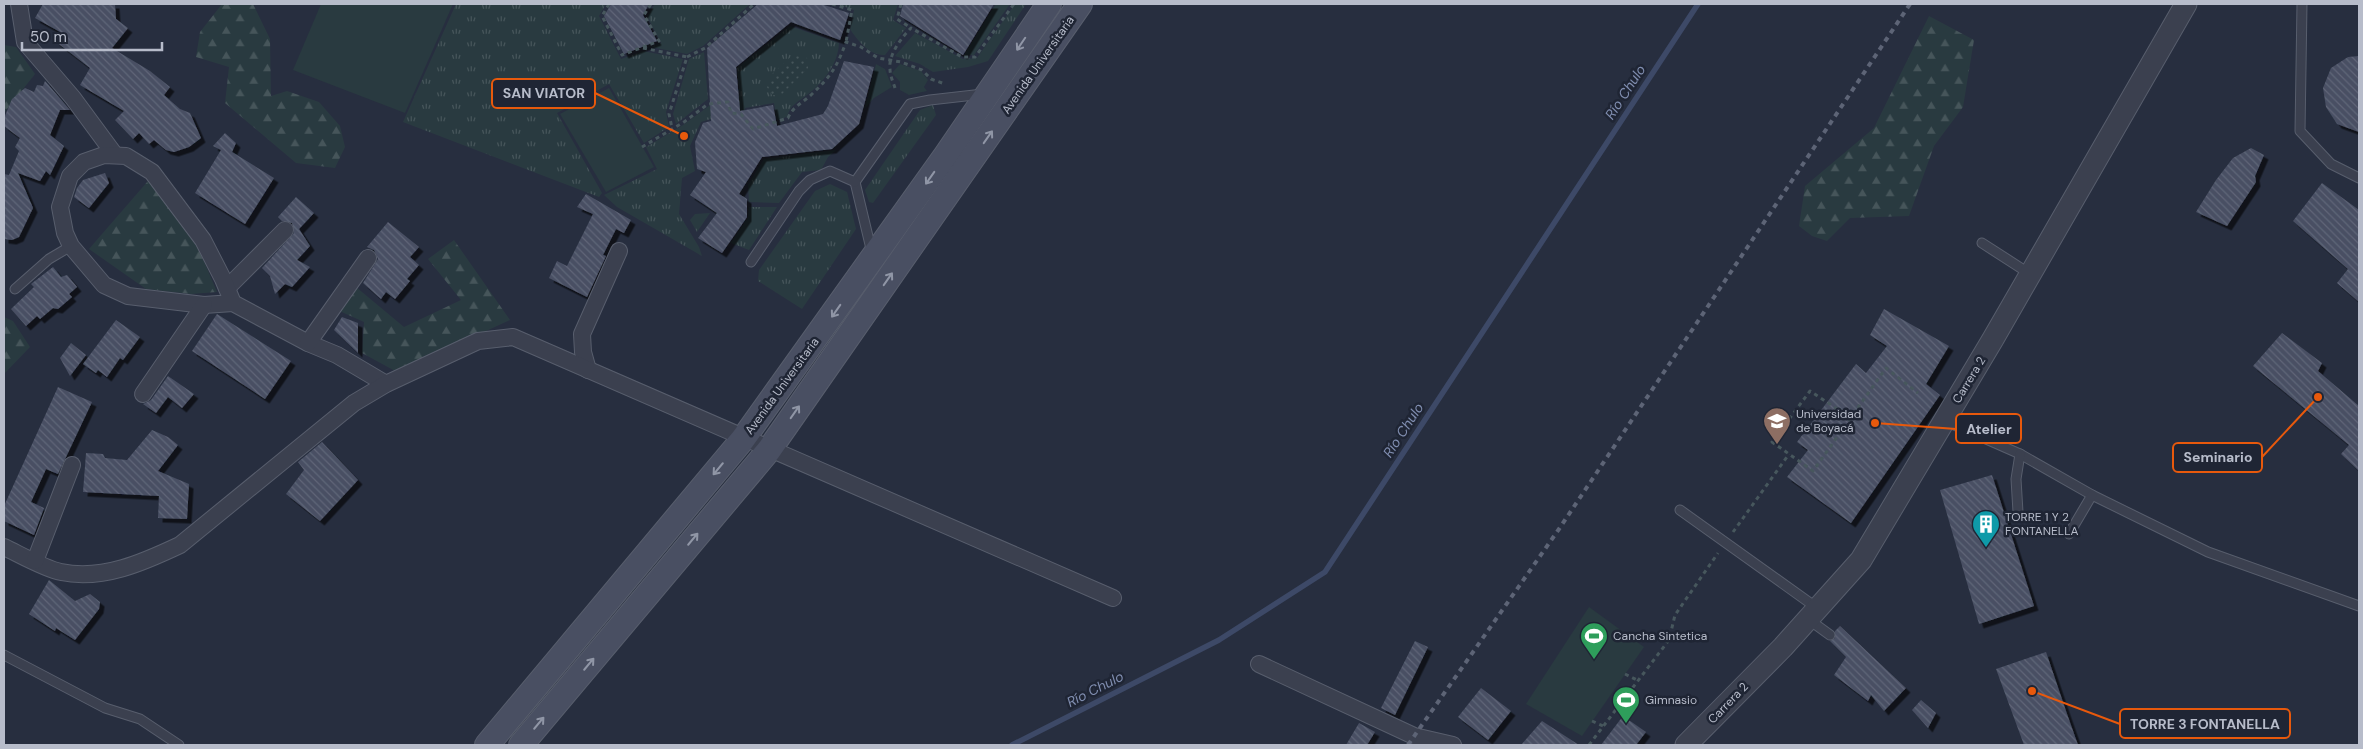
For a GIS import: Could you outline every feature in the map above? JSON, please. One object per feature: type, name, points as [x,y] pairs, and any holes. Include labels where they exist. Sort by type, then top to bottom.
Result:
[{"type":"main road","name":"Avenida Universitaria","points":[[486,745],[743,439],[874,258],[1048,4]]},
{"type":"main road","name":"Avenida Universitaria","points":[[521,745],[769,450],[1080,4]]},
{"type":"street","points":[[19,4],[25,42],[73,98],[114,156]]},
{"type":"street","name":"Carrera 2","points":[[1686,745],[1812,614],[1861,560],[2030,275],[2186,4]]},
{"type":"street","points":[[285,230],[230,295],[204,305],[128,296],[104,285],[70,246],[64,232],[60,207],[70,176],[84,162],[104,155],[126,156],[152,172],[203,240],[230,295],[308,343],[337,355],[386,384]]},
{"type":"street","points":[[588,370],[583,352],[582,334],[619,251]]},
{"type":"street","points":[[308,343],[368,258]]},
{"type":"street","points":[[143,394],[204,305]]},
{"type":"street","points":[[4,547],[60,572],[96,574],[122,569],[180,545],[354,403],[386,384],[478,341],[514,337],[743,439],[1113,598]]},
{"type":"street","points":[[35,561],[72,465]]},
{"type":"street","points":[[1259,664],[1414,736],[1453,745]]},
{"type":"lane","points":[[2302,4],[2300,131],[2331,164],[2359,178]]},
{"type":"lane","points":[[874,258],[855,182],[910,104],[988,94]]},
{"type":"lane","points":[[751,262],[799,191],[810,180],[830,171],[855,182]]},
{"type":"lane","points":[[1982,243],[2030,275]]},
{"type":"lane","points":[[15,289],[49,259],[70,246]]},
{"type":"lane","points":[[1945,420],[2020,454],[2092,495],[2208,552],[2359,606]]},
{"type":"lane","points":[[2018,512],[2016,479],[2020,454]]},
{"type":"lane","points":[[2069,534],[2092,495]]},
{"type":"lane","points":[[1680,510],[1812,614],[1830,635]]},
{"type":"lane","points":[[2342,600],[2359,599]]},
{"type":"lane","points":[[4,655],[105,708],[140,719],[179,745]]},
{"type":"path","points":[[609,4],[602,16],[622,56],[659,41],[644,15],[651,4]]},
{"type":"path","points":[[642,48],[687,57],[705,48],[754,4]]},
{"type":"path","points":[[642,146],[684,122],[708,104],[728,102],[731,113],[741,114],[753,129],[788,118],[792,109],[811,96],[836,68],[846,42],[852,10],[832,4]]},
{"type":"path","points":[[900,4],[896,19],[962,57],[975,57],[1014,4]]},
{"type":"path","points":[[895,88],[890,69],[890,60],[904,35],[911,28]]},
{"type":"path","points":[[846,42],[861,47],[878,58],[901,62],[922,70],[932,79],[944,84]]},
{"type":"path","points":[[672,128],[669,114],[687,57]]},
{"type":"path","points":[[1851,418],[1810,391],[1772,442],[1814,471],[1886,368],[1918,393]]},
{"type":"path","points":[[1729,538],[1789,454]]},
{"type":"path","points":[[1588,745],[1669,640],[1675,615],[1724,546]]},
{"type":"path","points":[[1718,553],[1726,559]]},
{"type":"path","points":[[1625,674],[1637,680]]},
{"type":"path","points":[[1592,721],[1603,726]]},
{"type":"path","points":[[1592,740],[1597,745]]},
{"type":"green space","points":[[222,4],[253,4],[270,39],[271,96],[287,91],[319,102],[340,126],[345,147],[335,168],[296,163],[225,103],[229,67],[196,57],[200,32]]},
{"type":"green space","points":[[321,4],[453,4],[405,113],[293,70]]},
{"type":"green space","points":[[456,4],[606,4],[599,16],[621,59],[643,51],[683,59],[666,112],[669,127],[644,143],[609,84],[557,113],[602,193],[599,197],[403,122]]},
{"type":"green space","points":[[655,4],[750,4],[703,46],[687,54],[651,47],[661,43],[647,16]]},
{"type":"green space","points":[[837,4],[898,4],[893,20],[906,28],[885,55],[879,55],[869,50],[860,42],[850,29],[854,10]]},
{"type":"green space","points":[[996,4],[1010,4],[974,55],[964,55]]},
{"type":"green space","points":[[1015,4],[1026,4],[988,61],[968,67],[933,72],[920,64],[895,56],[915,33],[963,59],[977,58]]},
{"type":"green space","points":[[1929,16],[1974,40],[1963,107],[1934,146],[1909,216],[1850,218],[1827,241],[1812,236],[1799,226],[1805,186],[1874,128]]},
{"type":"green space","points":[[790,26],[839,43],[836,58],[829,72],[813,90],[792,107],[787,117],[777,120],[774,103],[745,108],[745,115],[736,111],[736,98],[740,95],[737,68]]},
{"type":"green space","points":[[4,45],[16,47],[35,74],[4,113]]},
{"type":"green space","points":[[704,52],[708,99],[676,124],[673,114],[689,59]]},
{"type":"green space","points":[[795,53],[807,58],[808,68],[781,95],[772,95],[767,87],[770,76]]},
{"type":"green space","points":[[876,64],[885,69],[892,87],[874,98],[865,108]]},
{"type":"green space","points":[[900,64],[921,71],[928,80],[924,87],[927,91],[909,95],[900,90],[900,82],[892,73]]},
{"type":"green space","points":[[609,88],[654,167],[606,192],[560,114]]},
{"type":"green space","points":[[721,105],[723,115],[701,122],[690,146],[695,171],[682,178],[679,214],[699,247],[702,256],[617,207],[604,195],[657,169],[646,147],[683,125],[709,106]]},
{"type":"green space","points":[[933,105],[936,115],[873,203],[869,202],[865,190],[920,110]]},
{"type":"green space","points":[[836,150],[828,157],[821,170],[802,172],[779,203],[749,202],[748,185],[764,159]]},
{"type":"green space","points":[[148,181],[195,240],[217,292],[191,294],[146,289],[89,249]]},
{"type":"green space","points":[[830,184],[847,192],[856,229],[802,309],[758,281],[759,270],[815,191]]},
{"type":"green space","points":[[749,207],[777,207],[749,250],[731,243],[748,218]]},
{"type":"green space","points":[[710,213],[697,232],[690,220],[695,214]]},
{"type":"green space","points":[[454,240],[510,320],[397,372],[362,353],[364,322],[335,309],[356,287],[404,327],[461,300],[428,259]]},
{"type":"green space","points":[[4,317],[13,321],[30,347],[4,374]]},
{"type":"green space","name":"Cancha Sintetica","points":[[1589,607],[1644,647],[1582,736],[1526,704]]},
{"type":"building","points":[[43,4],[115,4],[116,19],[128,28],[112,48],[150,71],[170,87],[164,95],[180,109],[190,113],[201,138],[189,147],[174,152],[166,150],[154,140],[149,144],[139,133],[133,139],[115,120],[124,111],[80,85],[90,68],[55,41],[62,33],[35,18]]},
{"type":"building","points":[[611,4],[649,4],[643,15],[657,41],[624,54],[604,16]]},
{"type":"building","points":[[758,4],[821,4],[849,13],[840,40],[791,22],[736,67],[740,111],[773,105],[777,126],[823,114],[828,106],[844,61],[874,67],[859,124],[832,149],[762,157],[739,194],[747,199],[747,217],[722,253],[698,238],[717,213],[690,195],[706,172],[697,169],[695,142],[703,123],[711,121],[707,48]]},
{"type":"building","points":[[903,4],[994,4],[963,55],[900,16]]},
{"type":"building","points":[[2359,56],[2359,132],[2337,124],[2326,107],[2323,88],[2331,68],[2348,57]]},
{"type":"building","points":[[45,81],[70,110],[60,110],[50,135],[64,146],[50,175],[46,171],[40,181],[18,173],[33,208],[19,237],[12,240],[4,239],[4,174],[9,175],[19,151],[15,147],[20,138],[4,126],[4,118],[12,99],[25,88],[34,92],[37,85],[43,86]]},
{"type":"building","points":[[225,133],[236,143],[232,152],[274,178],[245,224],[195,193],[221,150],[213,146]]},
{"type":"building","points":[[2251,148],[2264,155],[2255,176],[2256,182],[2227,226],[2196,212],[2216,180],[2233,158]]},
{"type":"building","points":[[105,173],[109,183],[89,208],[74,197],[77,188],[83,180]]},
{"type":"building","points":[[2322,183],[2359,210],[2359,302],[2337,283],[2348,269],[2293,221]]},
{"type":"building","points":[[586,194],[631,220],[624,233],[616,229],[603,255],[606,256],[587,297],[549,278],[557,261],[567,266],[593,214],[577,207]]},
{"type":"building","points":[[296,197],[314,213],[299,229],[310,246],[297,260],[310,267],[292,287],[285,284],[275,294],[270,276],[262,268],[294,233],[292,223],[282,221],[278,217]]},
{"type":"building","points":[[388,222],[419,247],[410,257],[419,265],[407,279],[410,281],[395,299],[386,292],[381,299],[363,283],[378,259],[374,250],[367,247]]},
{"type":"building","points":[[53,267],[61,277],[67,275],[77,287],[69,294],[72,297],[58,309],[53,308],[40,319],[37,316],[26,326],[11,309],[34,287],[31,284]]},
{"type":"building","points":[[1884,309],[1949,346],[1926,384],[1940,395],[1851,523],[1787,477],[1808,450],[1797,442],[1856,364],[1866,373],[1887,346],[1870,335]]},
{"type":"building","points":[[217,314],[291,361],[265,399],[192,351]]},
{"type":"building","points":[[342,317],[358,323],[358,353],[334,330]]},
{"type":"building","points":[[116,320],[140,337],[123,360],[120,358],[107,377],[98,370],[96,373],[83,364]]},
{"type":"building","points":[[2282,333],[2322,363],[2318,371],[2359,406],[2359,471],[2341,454],[2349,445],[2253,366]]},
{"type":"building","points":[[71,343],[86,355],[70,376],[60,358]]},
{"type":"building","points":[[168,376],[194,394],[182,408],[168,397],[156,413],[143,404],[151,400]]},
{"type":"building","points":[[58,387],[92,402],[58,474],[46,469],[31,502],[44,508],[34,535],[4,521],[4,506]]},
{"type":"building","points":[[152,430],[168,437],[178,445],[158,471],[189,484],[187,519],[158,518],[159,496],[83,492],[86,453],[103,454],[105,458],[127,460]]},
{"type":"building","points":[[322,442],[358,480],[320,521],[286,494],[304,470],[298,462]]},
{"type":"building","name":"TORRE 1 Y 2 FONTANELLA","points":[[1992,475],[2034,606],[1979,624],[1940,490]]},
{"type":"building","points":[[49,580],[75,601],[90,594],[100,602],[99,609],[75,640],[56,628],[55,631],[29,614]]},
{"type":"building","points":[[1840,626],[1906,688],[1884,711],[1871,695],[1868,701],[1834,675],[1846,657],[1830,641],[1835,638],[1835,631]]},
{"type":"building","points":[[1415,641],[1428,647],[1395,715],[1381,708]]},
{"type":"building","points":[[2046,652],[2078,745],[2024,745],[1996,669]]},
{"type":"building","points":[[1481,688],[1511,711],[1488,740],[1458,717]]},
{"type":"building","points":[[1921,700],[1936,713],[1928,728],[1912,710]]},
{"type":"building","name":"Gimnasio","points":[[1623,716],[1646,732],[1636,745],[1601,745]]},
{"type":"building","points":[[1542,721],[1579,745],[1521,745]]},
{"type":"building","points":[[1359,723],[1375,732],[1367,745],[1346,745]]},
{"type":"waterway","name":"Río Chulo","points":[[1012,745],[1219,640],[1325,572],[1698,4]]},
{"type":"railway","points":[[1408,745],[1559,529],[1910,4]]},
{"type":"place","name":"SAN VIATOR","points":[[684,136]]},
{"type":"place","name":"Seminario","points":[[2318,397]]},
{"type":"place","name":"Atelier","points":[[1875,423]]},
{"type":"place","name":"Universidad de Boyacá","points":[[1777,445]]},
{"type":"place","name":"TORRE 1 Y 2 FONTANELLA","points":[[1986,548]]},
{"type":"place","name":"Cancha Sintetica","points":[[1594,660]]},
{"type":"place","name":"TORRE 3 FONTANELLA","points":[[2032,691]]},
{"type":"place","name":"Gimnasio","points":[[1626,724]]}]
